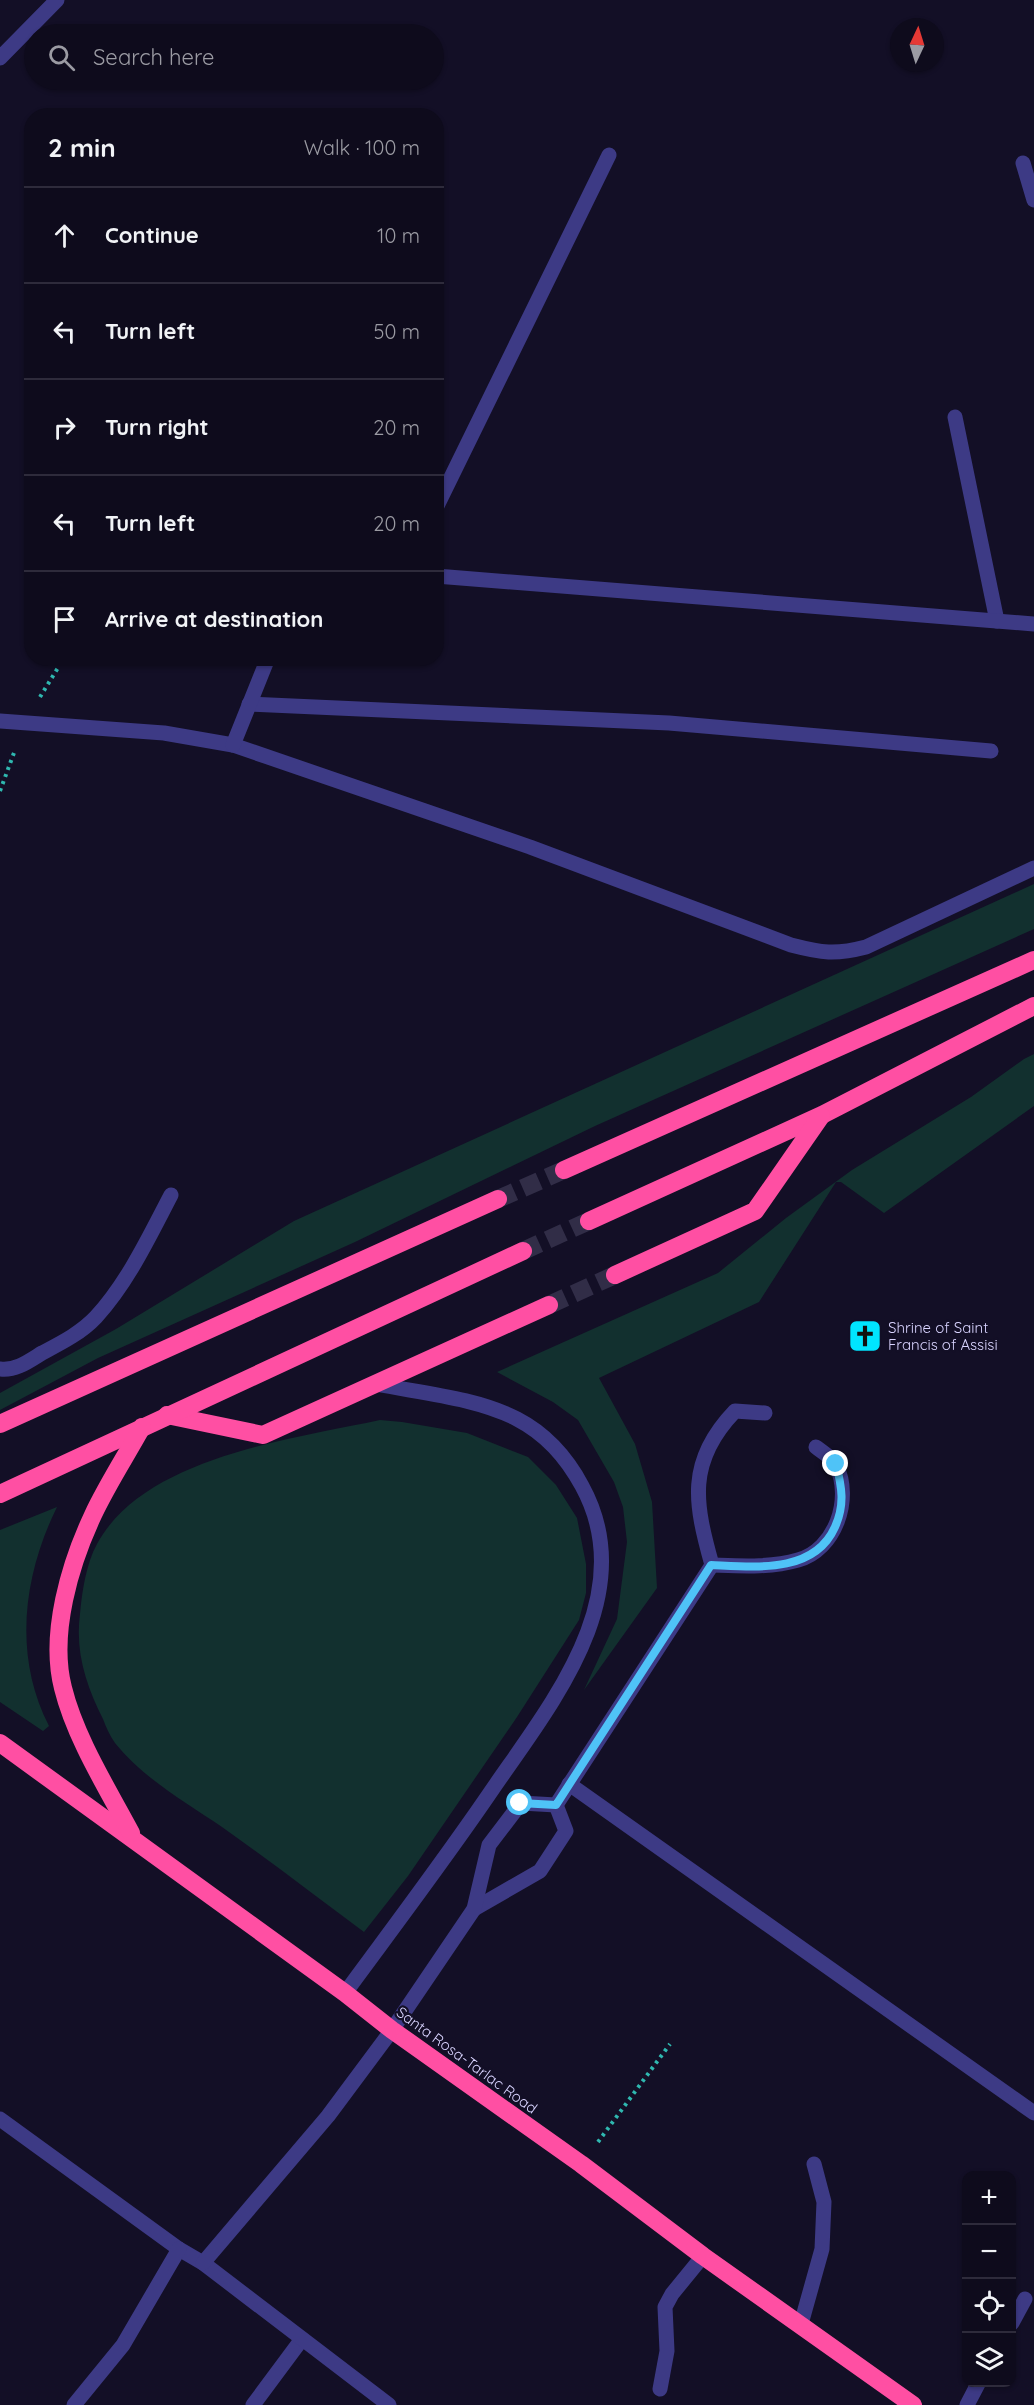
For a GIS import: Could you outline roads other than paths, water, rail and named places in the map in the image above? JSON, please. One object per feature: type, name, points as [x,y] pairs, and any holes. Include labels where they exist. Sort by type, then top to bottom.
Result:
[{"type":"highway","points":[[564,1170],[1034,960]]},
{"type":"highway","points":[[589,1221],[822,1114],[1034,1006]]},
{"type":"highway","points":[[615,1275],[755,1211],[822,1114]]},
{"type":"highway","points":[[0,1424],[498,1199]]},
{"type":"highway","points":[[0,1494],[523,1251]]},
{"type":"highway","points":[[167,1415],[263,1435],[549,1305]]},
{"type":"highway","points":[[133,1837],[82,1739],[63,1688],[58,1641],[70,1577],[93,1515],[142,1427]]},
{"type":"highway","name":"Santa Rosa-Tarlac Road","points":[[0,1743],[133,1837],[392,2030],[581,2164],[703,2256],[913,2405]]},
{"type":"street","points":[[33,24],[57,0]]},
{"type":"street","points":[[0,58],[24,34]]},
{"type":"street","points":[[444,492],[609,155]]},
{"type":"street","points":[[1023,163],[1034,200]]},
{"type":"street","points":[[955,417],[997,621]]},
{"type":"street","points":[[444,577],[1034,624]]},
{"type":"street","points":[[233,745],[265,666]]},
{"type":"street","points":[[249,704],[669,723],[990,751]]},
{"type":"street","points":[[0,721],[164,733],[233,745],[519,843],[791,945],[817,952],[840,953],[866,947],[1034,868]]},
{"type":"street","points":[[0,1370],[8,1370],[29,1361],[69,1339],[95,1317],[139,1257],[171,1195]]},
{"type":"street","points":[[345,1993],[469,1825],[559,1692],[578,1656],[594,1615],[602,1571],[601,1536],[592,1504],[572,1468],[547,1439],[516,1419],[471,1402],[376,1384]]},
{"type":"street","points":[[556,1805],[711,1565],[699,1520],[697,1499],[700,1473],[719,1428],[735,1411],[765,1413]]},
{"type":"street","points":[[711,1565],[762,1567],[800,1560],[819,1550],[831,1535],[841,1512],[842,1488],[836,1464],[816,1447]]},
{"type":"street","points":[[569,1784],[1034,2113]]},
{"type":"street","points":[[203,2263],[328,2116],[392,2030],[474,1909],[489,1845],[520,1803],[556,1805]]},
{"type":"street","points":[[474,1909],[540,1871],[566,1832],[556,1805]]},
{"type":"street","points":[[0,2119],[179,2249],[203,2263],[389,2405]]},
{"type":"street","points":[[801,2324],[822,2249],[824,2202],[814,2164]]},
{"type":"street","points":[[74,2405],[123,2345],[179,2249]]},
{"type":"street","points":[[660,2389],[667,2351],[665,2307],[672,2294],[703,2256]]},
{"type":"street","points":[[1016,2314],[1025,2299]]},
{"type":"street","points":[[253,2405],[302,2339]]},
{"type":"street","points":[[967,2405],[976,2387]]},
{"type":"tunnel","points":[[498,1199],[564,1170]]},
{"type":"tunnel","points":[[523,1251],[589,1221]]},
{"type":"tunnel","points":[[549,1305],[615,1275]]},
{"type":"place","name":"Shrine of Saint Francis of Assisi","points":[[865,1336]]}]
